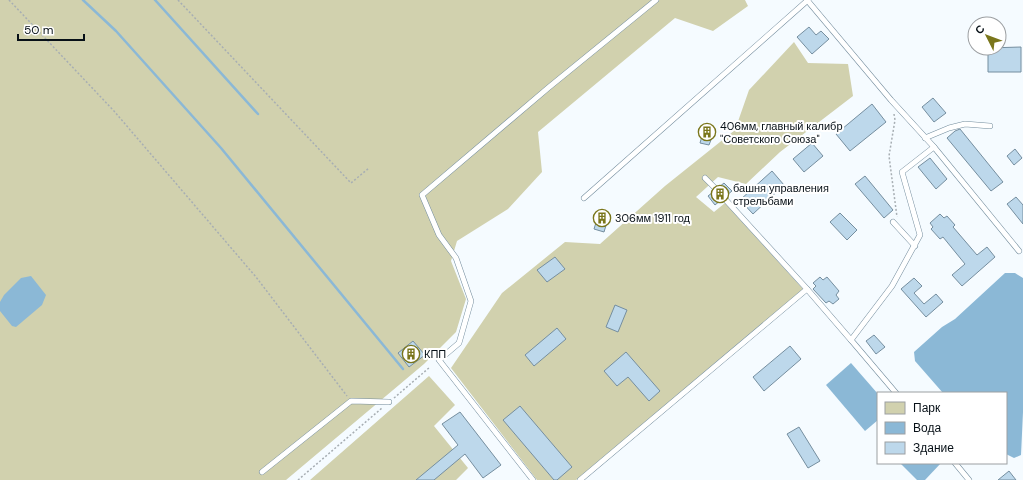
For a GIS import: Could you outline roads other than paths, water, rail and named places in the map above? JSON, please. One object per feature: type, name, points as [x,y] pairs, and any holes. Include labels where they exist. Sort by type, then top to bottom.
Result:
[{"type":"lane","points":[[533,480],[439,360],[459,343],[471,301],[456,258],[439,235],[422,195],[548,88],[656,0]]},
{"type":"lane","points":[[584,198],[808,0],[891,100],[934,147],[1019,251]]},
{"type":"lane","points":[[925,138],[949,128],[965,124],[990,126]]},
{"type":"lane","points":[[851,340],[892,286],[920,235],[902,172],[934,147]]},
{"type":"lane","points":[[706,178],[716,189]]},
{"type":"lane","points":[[724,198],[807,289],[895,392]]},
{"type":"lane","points":[[892,222],[914,246]]},
{"type":"lane","points":[[580,480],[807,289]]},
{"type":"lane","points":[[262,472],[351,401],[389,402]]},
{"type":"lane","points":[[955,464],[969,480]]},
{"type":"water","points":[[1005,273],[1015,273],[1023,278],[1023,412],[1021,455],[1014,458],[1007,454],[1007,392],[942,392],[915,361],[914,352],[942,327],[955,319]]},
{"type":"water","points":[[31,276],[46,295],[42,305],[16,327],[12,326],[0,311],[0,302],[4,295],[21,278]]},
{"type":"water","points":[[851,363],[877,393],[877,421],[865,431],[826,385]]},
{"type":"water","points":[[901,464],[940,464],[925,480],[917,480]]},
{"type":"waterway","points":[[83,0],[116,31],[221,148],[403,369]]},
{"type":"waterway","points":[[155,0],[258,114]]},
{"type":"place","name":"406мм, главный калибр \"Советского Союза\"","points":[[707,132]]},
{"type":"place","name":"башня управления стрельбами","points":[[720,194]]},
{"type":"place","name":"306мм 1911 год","points":[[602,218]]},
{"type":"place","name":"КПП","points":[[411,354]]}]
